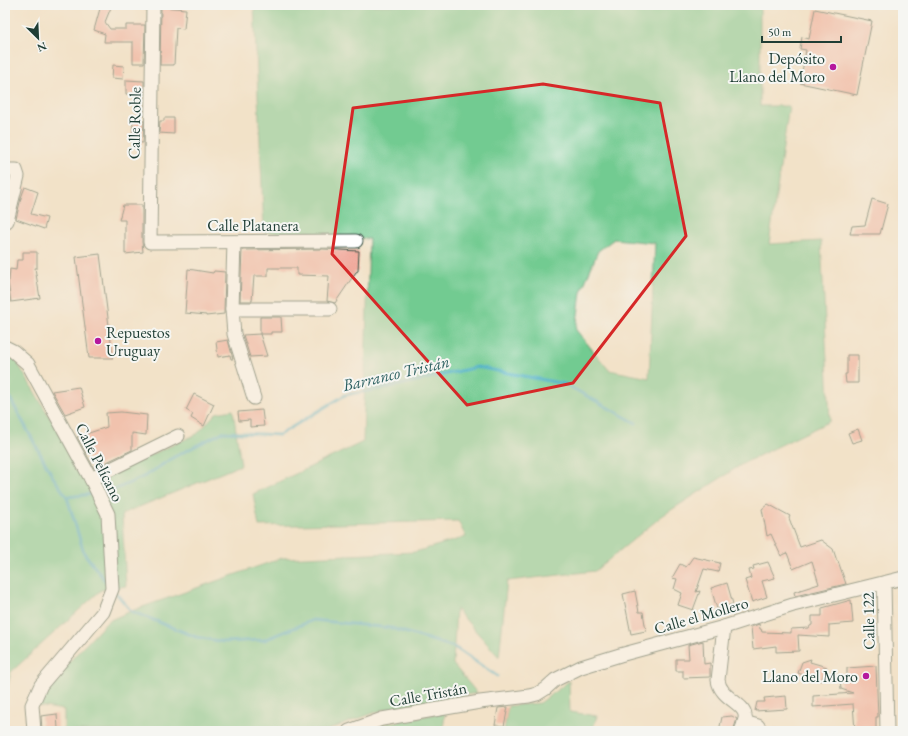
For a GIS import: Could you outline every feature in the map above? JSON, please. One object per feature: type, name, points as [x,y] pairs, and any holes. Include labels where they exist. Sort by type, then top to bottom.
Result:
[{"type":"street","name":"Calle Roble","points":[[150,242],[152,5]]},
{"type":"street","points":[[5,172],[9,170],[16,170],[18,176],[7,221]]},
{"type":"street","name":"Calle Platanera","points":[[150,242],[356,241]]},
{"type":"street","points":[[234,242],[232,309],[234,334],[254,398]]},
{"type":"street","points":[[232,309],[330,309]]},
{"type":"street","name":"Calle Pelícano","points":[[5,347],[13,351],[28,364],[91,479],[108,514],[112,589],[103,612],[41,685],[32,705],[34,731]]},
{"type":"street","points":[[91,479],[178,436]]},
{"type":"street","name":"Calle el Mollero","points":[[514,698],[537,694],[555,680],[581,667],[724,627],[793,605],[903,578]]},
{"type":"street","name":"Calle 122","points":[[884,583],[887,731]]},
{"type":"street","points":[[724,627],[718,680],[719,686],[726,695],[742,709],[746,716],[743,726],[758,726],[761,731]]},
{"type":"street","name":"Calle Tristán","points":[[349,731],[382,719],[514,698]]},
{"type":"highlighted area","points":[[543,84],[660,103],[686,236],[573,383],[467,405],[332,254],[353,108]]},
{"type":"green space","points":[[254,5],[760,5],[760,106],[789,106],[769,244],[821,241],[830,421],[744,463],[662,516],[595,571],[507,581],[499,657],[456,609],[453,664],[477,693],[382,710],[325,731],[64,731],[64,710],[38,706],[47,685],[108,621],[131,611],[282,558],[415,552],[466,537],[458,521],[259,526],[253,494],[363,442],[369,239],[264,232]],"holes":[[[614,239],[655,243],[649,378],[609,370],[576,330],[581,292],[598,251]]]},
{"type":"green space","points":[[5,354],[15,359],[89,483],[197,434],[216,413],[233,410],[241,465],[122,514],[126,586],[101,590],[11,672],[5,698]]},
{"type":"green space","points":[[569,681],[570,712],[597,716],[592,731],[504,731],[508,706],[540,703]]},
{"type":"green space","points":[[445,712],[443,731],[362,731],[379,725]]},
{"type":"building","points":[[101,5],[112,5],[105,22],[110,29],[126,29],[126,25],[145,25],[144,63],[133,63],[133,42],[104,42],[105,34],[94,30]]},
{"type":"building","points":[[161,7],[186,9],[184,29],[176,28],[174,65],[160,65]]},
{"type":"building","name":"Depósito Llano del Moro","points":[[815,9],[872,21],[857,95],[800,83],[806,50],[800,49],[802,37],[809,39]]},
{"type":"building","points":[[113,65],[124,66],[123,79],[112,78]]},
{"type":"building","points":[[126,80],[144,81],[144,95],[126,94]]},
{"type":"building","points":[[164,118],[174,118],[174,134],[159,133],[160,121],[164,121]]},
{"type":"building","points":[[133,121],[144,121],[143,143],[132,142]]},
{"type":"building","points":[[25,187],[38,192],[31,214],[47,218],[44,229],[16,219]]},
{"type":"building","points":[[872,199],[888,204],[880,234],[850,234],[852,226],[865,225]]},
{"type":"building","points":[[123,205],[142,205],[143,252],[125,254],[125,220],[119,220]]},
{"type":"building","points":[[323,249],[359,251],[358,271],[335,303],[327,301],[329,276],[297,275],[297,268],[268,268],[268,276],[254,276],[252,301],[240,301],[242,250]]},
{"type":"building","points":[[23,252],[37,252],[37,268],[35,268],[40,298],[11,302],[8,282],[10,269],[16,270],[17,260],[23,260]]},
{"type":"building","points":[[100,254],[113,358],[89,358],[76,257]]},
{"type":"building","points":[[188,269],[213,273],[214,271],[225,272],[224,314],[206,316],[185,313]]},
{"type":"building","points":[[260,317],[281,317],[282,332],[260,334]]},
{"type":"building","points":[[260,334],[267,356],[250,357],[243,335]]},
{"type":"building","points":[[228,340],[233,359],[231,359],[230,355],[218,357],[216,342]]},
{"type":"building","points":[[847,355],[858,355],[858,383],[846,383],[845,374],[847,374]]},
{"type":"building","points":[[79,387],[85,407],[65,414],[52,391]]},
{"type":"building","points":[[194,394],[214,404],[204,426],[191,418],[193,414],[186,410]]},
{"type":"building","points":[[262,410],[264,426],[250,427],[250,420],[239,421],[238,412]]},
{"type":"building","points":[[121,412],[147,415],[146,435],[132,433],[132,450],[94,468],[77,437],[107,427],[106,413]]},
{"type":"building","points":[[858,429],[862,440],[852,443],[848,433]]},
{"type":"building","points":[[768,504],[790,516],[789,518],[800,547],[821,540],[833,549],[846,584],[795,596],[794,592],[819,584],[812,561],[793,569],[787,553],[781,556],[771,534],[767,536],[762,509]]},
{"type":"building","points":[[693,557],[720,563],[718,572],[704,569],[696,592],[700,591],[693,610],[678,605],[682,593],[674,589],[677,579],[672,578],[680,564],[686,567]]},
{"type":"building","points":[[768,562],[775,578],[762,581],[767,597],[752,602],[745,580],[751,578],[749,570],[754,569],[753,566]]},
{"type":"building","points":[[727,583],[733,604],[717,609],[711,588]]},
{"type":"building","points":[[635,591],[639,612],[643,612],[646,631],[631,634],[623,594]]},
{"type":"building","points":[[851,600],[853,623],[829,625],[829,637],[798,635],[799,651],[776,652],[776,646],[753,649],[751,627],[759,624],[762,632],[791,633],[791,629],[809,628],[812,625],[812,616],[822,616],[822,608]]},
{"type":"building","points":[[703,641],[704,664],[710,663],[710,677],[683,678],[683,671],[676,671],[676,659],[689,659],[688,645]]},
{"type":"building","points":[[811,659],[810,662],[827,667],[821,681],[798,673],[802,662]]},
{"type":"building","points":[[876,666],[878,717],[876,717],[876,731],[855,731],[853,704],[813,707],[813,696],[853,693],[841,689],[840,679],[847,678],[847,668]]},
{"type":"building","points":[[786,696],[787,709],[755,711],[757,702],[765,702],[764,698]]},
{"type":"building","points":[[508,707],[504,726],[495,725],[498,708]]},
{"type":"building","points":[[57,714],[58,729],[42,730],[41,716]]},
{"type":"building","points":[[732,716],[737,719],[733,731],[719,731],[722,717]]},
{"type":"waterway","name":"Barranco Tristán","points":[[101,488],[114,490],[145,476],[174,457],[223,432],[279,435],[345,395],[390,387],[477,367],[565,384],[636,423]]},
{"type":"waterway","name":"Barranco Tristán","points":[[5,389],[53,477],[67,497],[92,494]]},
{"type":"waterway","points":[[67,497],[84,553],[107,583]]},
{"type":"waterway","points":[[115,592],[131,611],[196,637],[224,642],[264,640],[313,620],[391,628],[454,647],[497,676]]},
{"type":"place","name":"Depósito Llano del Moro","points":[[833,67]]},
{"type":"place","name":"Repuestos Uruguay","points":[[98,341]]},
{"type":"place","name":"Llano del Moro","points":[[866,676]]}]
